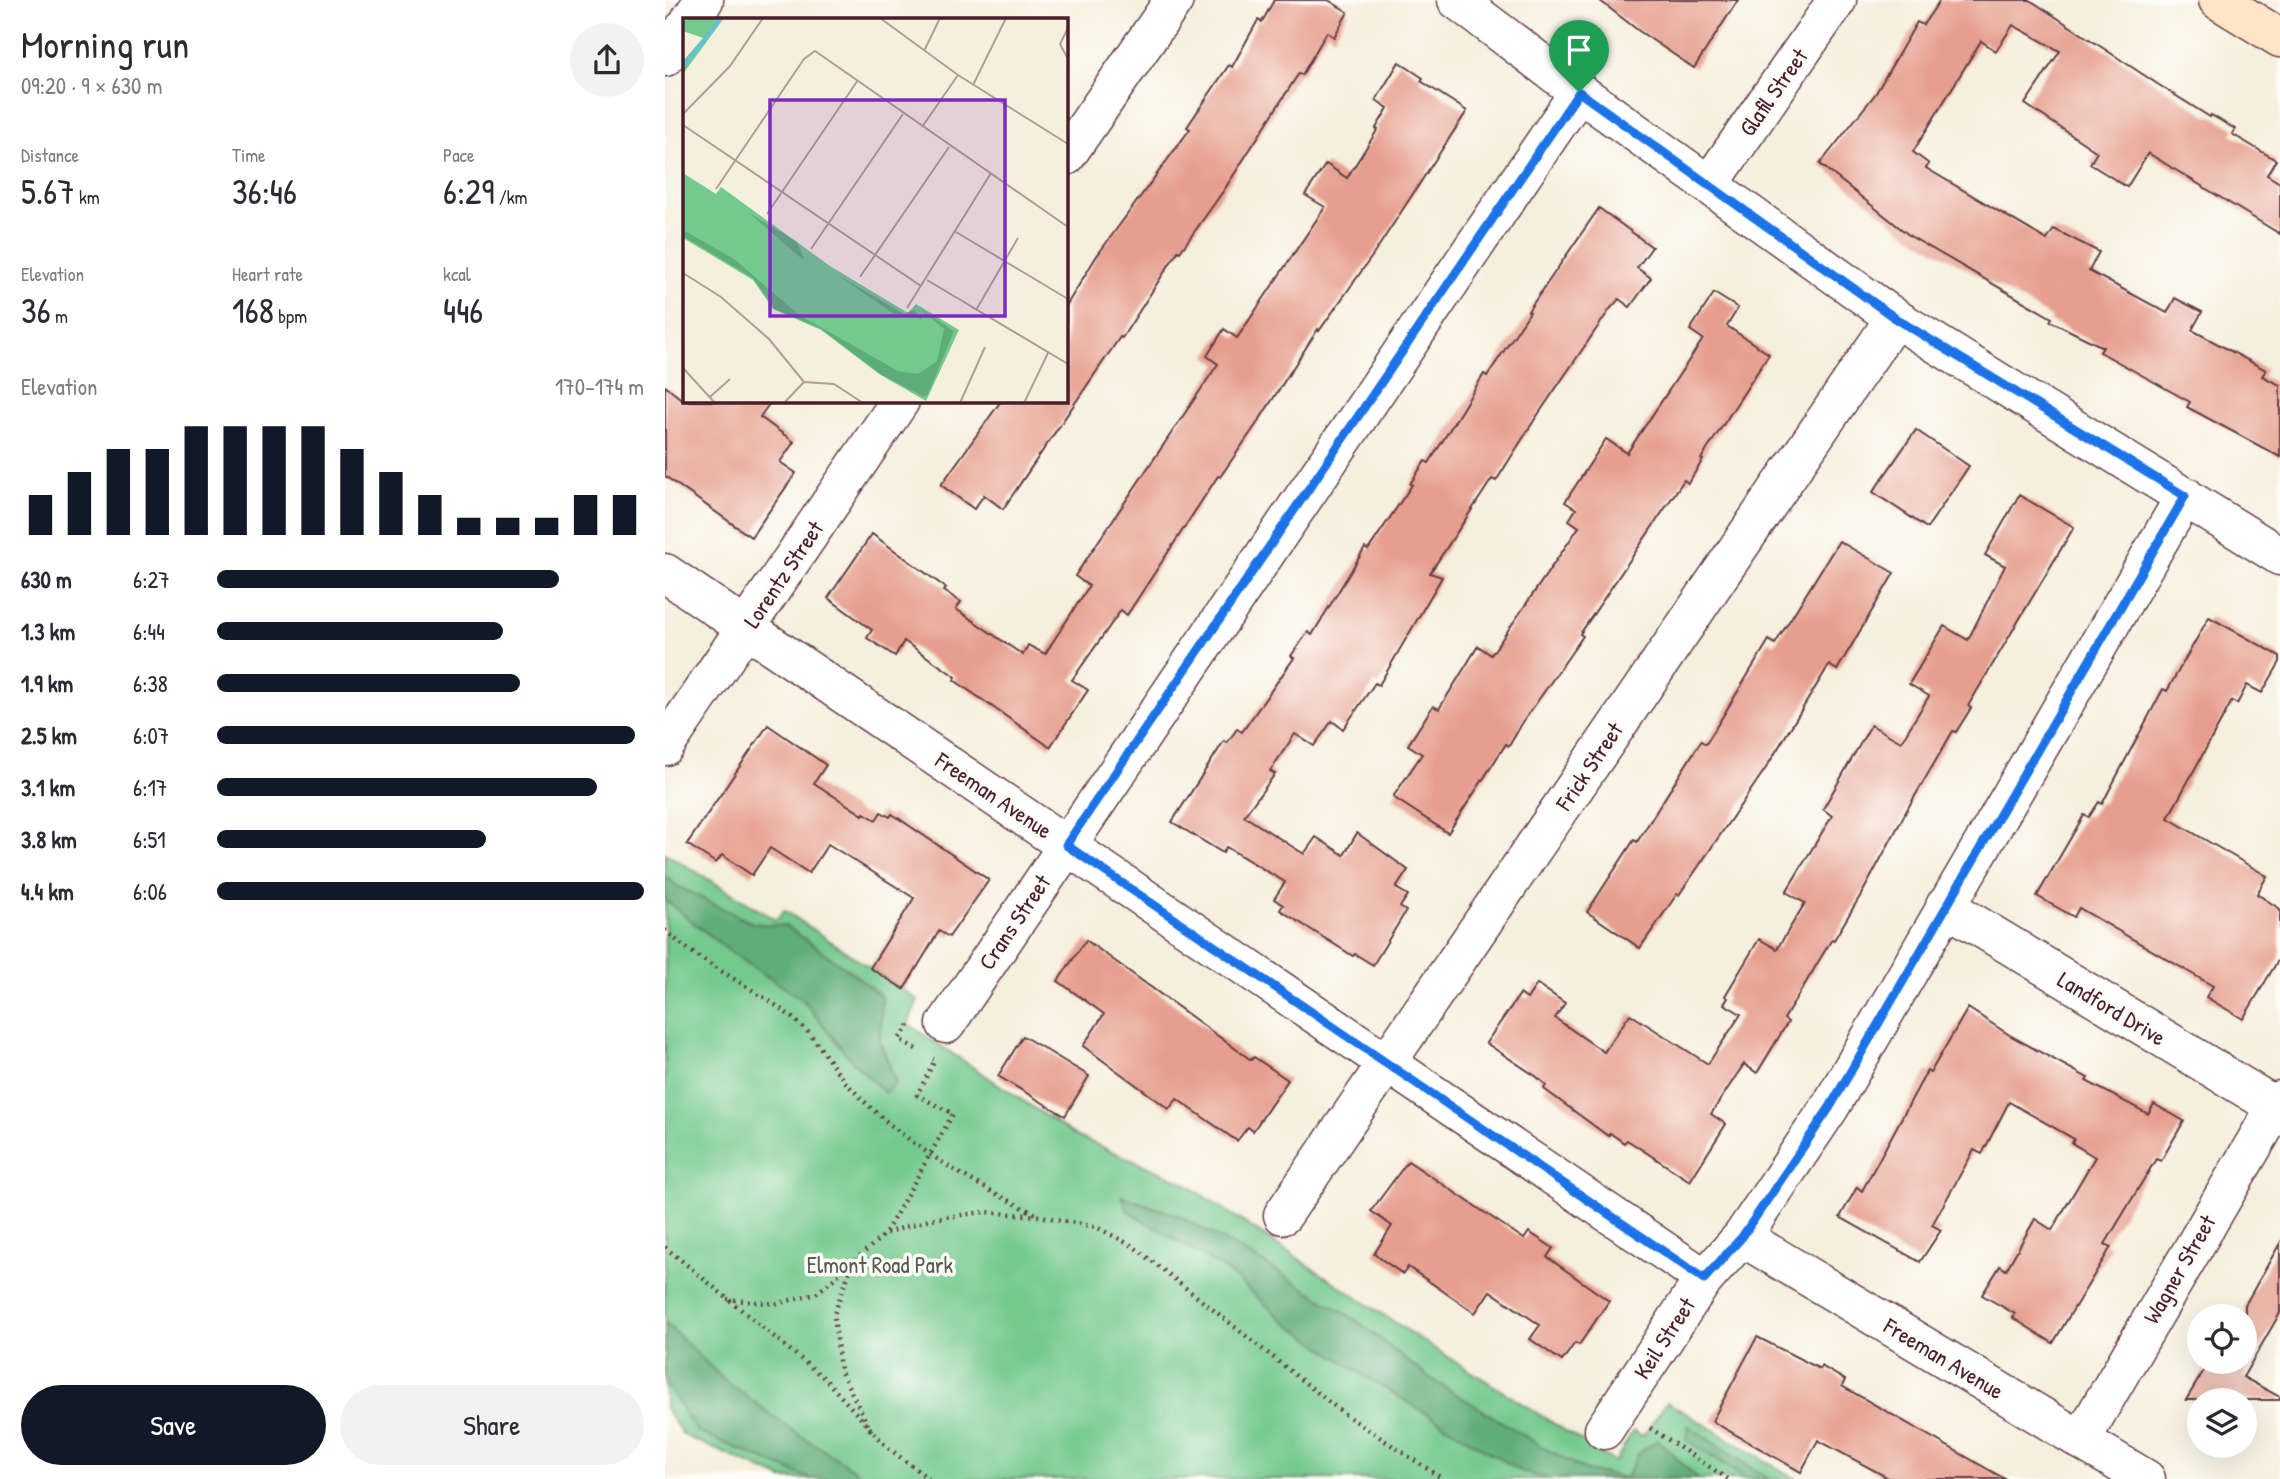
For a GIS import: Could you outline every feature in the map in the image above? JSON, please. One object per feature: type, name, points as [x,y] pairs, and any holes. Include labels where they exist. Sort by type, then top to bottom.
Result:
[{"type":"main road","points":[[2218,0],[2280,38]]},
{"type":"street","points":[[692,18],[704,0]]},
{"type":"street","points":[[1067,155],[1174,0]]},
{"type":"street","points":[[1457,0],[1579,92],[1895,318],[2280,556]]},
{"type":"street","name":"Glafil Street","points":[[1709,185],[1837,0]]},
{"type":"street","points":[[665,57],[683,30]]},
{"type":"street","name":"Crans Street","points":[[930,1021],[1066,845],[1579,92]]},
{"type":"street","name":"Frick Street","points":[[1283,1215],[1895,318]]},
{"type":"street","name":"Lorentz Street","points":[[665,746],[899,402]]},
{"type":"street","name":"Keil Street","points":[[1604,1430],[1704,1279],[1742,1237],[1830,1107],[2185,496]]},
{"type":"street","name":"Freeman Avenue","points":[[665,573],[1704,1279]]},
{"type":"street","name":"Landford Drive","points":[[1945,906],[2279,1105]]},
{"type":"street","name":"Wagner Street","points":[[2081,1440],[2279,1105]]},
{"type":"street","name":"Freeman Avenue","points":[[1742,1237],[2146,1479]]},
{"type":"path","points":[[665,930],[683,947],[802,1026],[849,1086],[890,1127],[995,1194],[1040,1216]]},
{"type":"path","points":[[726,1299],[775,1304],[816,1294],[886,1233],[953,1114],[917,1095],[935,1060],[899,1039],[930,1021]]},
{"type":"path","points":[[886,1233],[930,1219],[985,1212],[1040,1216],[1095,1227],[1133,1246],[1343,1413],[1443,1479]]},
{"type":"path","points":[[665,1247],[824,1378],[887,1447],[929,1479]]},
{"type":"path","points":[[853,1262],[834,1314],[841,1370],[871,1431]]},
{"type":"path","points":[[1644,1424],[1728,1479]]},
{"type":"green space","name":"Elmont Road Park","points":[[665,853],[776,920],[784,910],[918,1000],[908,1024],[1076,1136],[1181,1181],[1429,1345],[1615,1462],[1633,1431],[1643,1436],[1667,1402],[1796,1479],[783,1479],[683,1435],[665,1408]]},
{"type":"green space","points":[[665,876],[677,886],[752,923],[786,926],[882,997],[880,1041],[896,1083],[885,1093],[853,1062],[803,1000],[733,954],[665,900]]},
{"type":"green space","points":[[1122,1196],[1177,1215],[1254,1257],[1353,1318],[1427,1376],[1587,1471],[1626,1478],[1638,1454],[1658,1440],[1698,1479],[1549,1479],[1520,1471],[1360,1373],[1283,1320],[1227,1271],[1128,1211]]},
{"type":"green space","points":[[665,1322],[723,1379],[792,1430],[869,1479],[810,1479],[697,1432],[665,1383]]},
{"type":"green space","points":[[1688,1425],[1769,1479],[1746,1479],[1686,1440]]},
{"type":"building","points":[[1274,0],[1328,0],[1348,12],[1334,37],[1327,32],[1302,75],[1299,73],[1224,190],[1180,252],[1178,251],[1122,338],[1120,337],[1003,509],[984,495],[974,509],[941,485],[1000,402],[1067,402],[1067,304],[1096,257],[1190,129],[1187,127],[1229,65],[1232,67],[1258,20],[1262,22]]},
{"type":"building","points":[[1599,0],[1738,0],[1694,68]]},
{"type":"building","points":[[1940,0],[2030,0],[2159,85],[2210,117],[2211,115],[2235,129],[2232,134],[2276,160],[2267,175],[2280,183],[2280,234],[2148,153],[2127,187],[2090,164],[2097,152],[2025,104],[2060,51],[2013,25],[1996,51],[1981,41],[1913,152],[1929,164],[1926,168],[2047,240],[2054,229],[2099,252],[2089,271],[2167,313],[2175,298],[2202,312],[2192,330],[2266,370],[2262,376],[2280,385],[2280,457],[2187,407],[2190,402],[2100,352],[2103,347],[2050,321],[2052,318],[1910,236],[1820,164],[1876,93],[1917,22],[1923,25]]},
{"type":"building","points":[[1399,62],[1423,78],[1421,81],[1467,111],[1373,255],[1319,331],[1318,329],[1127,615],[1121,610],[1072,680],[1088,690],[1050,747],[954,680],[956,677],[904,641],[895,656],[867,638],[872,630],[828,598],[872,534],[946,588],[944,591],[961,602],[956,609],[1023,655],[1028,645],[1045,654],[1089,586],[1075,576],[1218,364],[1207,356],[1224,329],[1237,338],[1325,207],[1305,195],[1326,164],[1347,178],[1378,129],[1376,128],[1388,108],[1376,100]]},
{"type":"building","points":[[1599,208],[1652,247],[1637,268],[1651,278],[1630,307],[1619,299],[1610,309],[1496,481],[1492,479],[1430,573],[1442,577],[1379,685],[1375,683],[1343,729],[1332,721],[1314,746],[1295,734],[1270,771],[1275,774],[1244,816],[1304,854],[1316,837],[1344,855],[1357,833],[1408,870],[1396,888],[1408,895],[1400,907],[1406,911],[1373,965],[1355,954],[1353,956],[1280,910],[1283,905],[1274,899],[1285,882],[1226,847],[1223,853],[1172,822],[1224,741],[1227,743],[1237,729],[1242,732],[1294,658],[1291,656],[1308,632],[1312,635],[1365,548],[1368,550],[1425,461],[1429,463],[1484,374],[1487,376]]},
{"type":"building","points":[[1714,293],[1738,308],[1727,326],[1769,354],[1688,483],[1684,480],[1580,634],[1583,636],[1509,746],[1506,744],[1448,833],[1393,797],[1422,754],[1408,745],[1433,706],[1439,709],[1478,646],[1491,655],[1579,527],[1569,520],[1576,509],[1565,502],[1606,439],[1627,453],[1703,339],[1690,330]]},
{"type":"building","points":[[665,386],[683,402],[770,402],[760,417],[794,442],[780,462],[796,473],[751,537],[665,476]]},
{"type":"building","points":[[1916,430],[1969,466],[1927,528],[1873,492]]},
{"type":"building","points":[[2019,495],[2074,527],[1968,706],[1971,708],[1956,732],[1953,731],[1908,808],[1865,888],[1784,1019],[1788,1022],[1757,1073],[1744,1064],[1711,1114],[1726,1124],[1690,1181],[1627,1140],[1624,1143],[1610,1133],[1608,1136],[1544,1089],[1546,1085],[1537,1077],[1486,1043],[1520,994],[1527,999],[1537,984],[1565,1003],[1555,1018],[1604,1052],[1630,1014],[1708,1064],[1741,1014],[1724,1004],[1728,998],[1725,996],[1759,939],[1777,949],[1805,903],[1786,892],[1832,816],[1823,809],[1871,725],[1901,742],[1929,696],[1909,684],[1944,626],[1968,640],[2005,566],[1985,555]]},
{"type":"building","points":[[1839,541],[1894,573],[1837,670],[1829,665],[1766,768],[1640,948],[1587,912],[1634,840],[1637,842],[1701,741],[1706,744],[1769,640],[1775,644]]},
{"type":"building","points":[[2209,617],[2280,656],[2280,662],[2262,693],[2247,685],[2237,704],[2232,701],[2168,818],[2267,876],[2257,894],[2280,909],[2280,957],[2243,1019],[2206,997],[2213,986],[2079,908],[2074,917],[2037,896],[2084,815],[2089,817],[2099,802],[2102,804],[2163,689],[2167,691]]},
{"type":"building","points":[[768,725],[826,765],[814,783],[863,815],[864,813],[876,820],[881,812],[890,817],[892,814],[989,880],[949,937],[939,931],[904,989],[870,968],[914,898],[828,844],[809,873],[770,848],[752,875],[722,855],[716,863],[687,844]]},
{"type":"building","points":[[1086,940],[1251,1060],[1254,1057],[1288,1080],[1253,1131],[1248,1127],[1237,1141],[1177,1099],[1169,1109],[1083,1046],[1104,1014],[1058,981]]},
{"type":"building","points":[[1968,1008],[2011,1036],[2088,1078],[2086,1081],[2148,1114],[2154,1104],[2184,1121],[2161,1161],[2156,1159],[2105,1244],[2111,1247],[2053,1343],[2013,1318],[2015,1314],[1982,1295],[2000,1266],[2006,1270],[2035,1219],[2052,1230],[2095,1157],[2072,1143],[2074,1139],[2009,1102],[1982,1154],[1974,1150],[1932,1225],[1941,1230],[1920,1262],[1840,1217],[1857,1187],[1862,1191],[1927,1071],[1930,1073]]},
{"type":"building","points":[[1023,1036],[1089,1076],[1065,1116],[998,1076]]},
{"type":"building","points":[[1408,1161],[1524,1239],[1529,1232],[1553,1248],[1547,1257],[1609,1301],[1579,1345],[1575,1343],[1562,1361],[1530,1339],[1540,1325],[1490,1291],[1475,1313],[1408,1267],[1403,1274],[1374,1254],[1392,1226],[1371,1211]]},
{"type":"building","points":[[2280,1243],[2280,1313],[2257,1353],[2257,1304],[2246,1304]]},
{"type":"building","points":[[1757,1337],[1820,1369],[1821,1366],[1845,1380],[1842,1386],[2005,1479],[1890,1479],[1818,1440],[1801,1472],[1712,1421]]},
{"type":"building","points":[[2202,1374],[2245,1374],[2243,1377],[2280,1397],[2280,1400],[2257,1400],[2257,1388],[2193,1388]]},
{"type":"route","points":[[1579,92],[1895,318],[2185,496],[1830,1107],[1742,1237],[1704,1279],[1066,845],[1579,92]]}]
